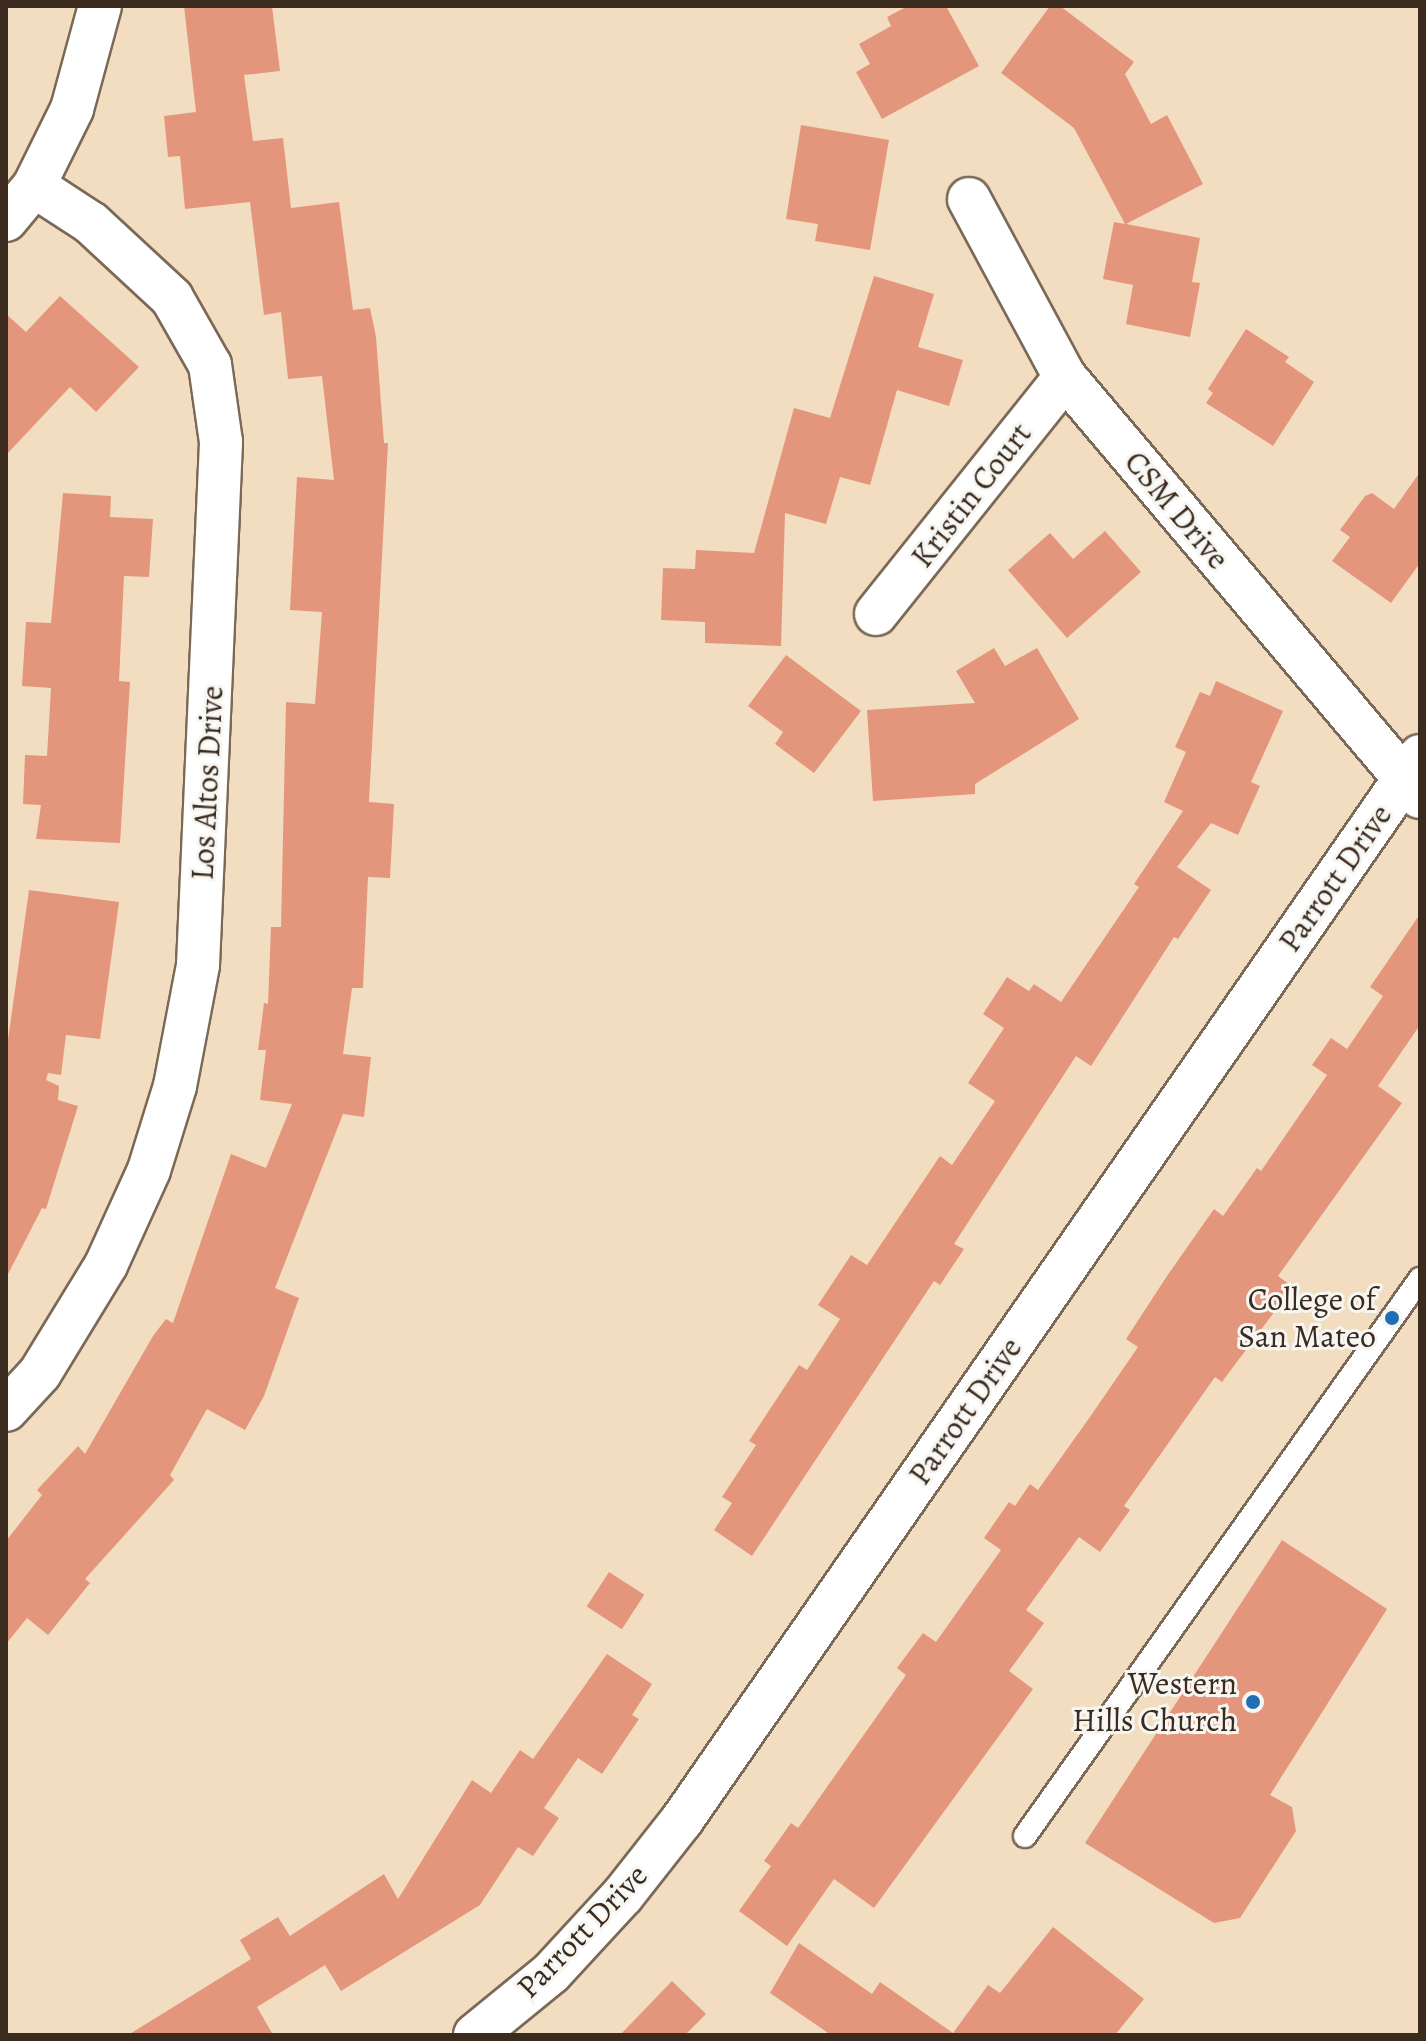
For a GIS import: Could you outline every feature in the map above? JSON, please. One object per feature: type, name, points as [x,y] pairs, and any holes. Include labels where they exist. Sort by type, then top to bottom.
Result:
[{"type":"street","points":[[6,220],[34,186],[72,109],[100,6]]},
{"type":"street","name":"Los Altos Drive","points":[[6,1410],[40,1373],[106,1265],[149,1170],[175,1086],[198,965],[221,442],[210,365],[172,298],[91,223],[34,186]]},
{"type":"street","name":"CSM Drive","points":[[969,199],[1065,377],[1414,778]]},
{"type":"street","name":"Kristin Court","points":[[876,614],[1065,377]]},
{"type":"street","name":"Parrott Drive","points":[[475,2035],[551,1973],[623,1895],[682,1820],[1414,778]]},
{"type":"lane","points":[[1025,1836],[1420,1279]]},
{"type":"building","points":[[184,6],[272,6],[280,71],[244,75],[253,141],[283,138],[291,208],[339,202],[353,310],[370,308],[376,337],[384,443],[388,443],[369,802],[394,804],[390,878],[368,877],[363,988],[352,988],[343,1054],[371,1057],[364,1117],[343,1114],[275,1288],[299,1298],[264,1396],[245,1430],[207,1409],[170,1475],[174,1480],[85,1579],[90,1583],[48,1635],[27,1618],[6,1644],[6,1541],[42,1495],[37,1490],[78,1446],[85,1454],[153,1336],[166,1319],[173,1323],[231,1154],[266,1168],[292,1104],[260,1100],[266,1050],[258,1050],[264,1003],[268,1004],[271,927],[281,927],[286,702],[315,704],[322,612],[290,610],[297,477],[334,480],[322,376],[288,379],[281,312],[264,315],[250,202],[185,209],[180,156],[168,157],[164,116],[196,112]]},
{"type":"building","points":[[908,6],[946,6],[979,66],[882,119],[856,72],[870,64],[859,44],[891,26],[887,17]]},
{"type":"building","points":[[1050,6],[1060,6],[1134,62],[1125,74],[1151,124],[1167,115],[1203,184],[1126,224],[1200,238],[1192,282],[1200,283],[1190,337],[1126,324],[1133,285],[1103,279],[1114,222],[1125,224],[1074,128],[1001,73]]},
{"type":"building","points":[[801,125],[889,140],[870,250],[815,241],[818,224],[786,219]]},
{"type":"building","points":[[874,276],[934,294],[918,347],[963,360],[949,406],[897,390],[870,485],[840,477],[826,524],[785,513],[781,646],[705,643],[705,622],[661,620],[663,568],[695,569],[696,550],[754,553],[794,408],[830,418]]},
{"type":"building","points":[[60,296],[139,367],[96,412],[70,387],[6,455],[6,314],[26,332]]},
{"type":"building","points":[[1246,329],[1289,357],[1285,362],[1314,382],[1273,446],[1206,403],[1213,393],[1208,389]]},
{"type":"building","points":[[1420,472],[1420,563],[1391,603],[1332,561],[1350,537],[1340,530],[1365,496],[1372,493],[1394,509]]},
{"type":"building","points":[[63,493],[111,496],[110,517],[153,519],[149,577],[124,576],[119,681],[130,682],[120,843],[36,839],[41,805],[23,804],[25,755],[47,756],[51,688],[22,686],[26,622],[51,623]]},
{"type":"building","points":[[1105,531],[1141,572],[1067,638],[1008,570],[1050,533],[1073,559]]},
{"type":"building","points":[[994,648],[1005,666],[1037,648],[1079,719],[975,784],[975,794],[873,801],[867,710],[975,703],[956,671]]},
{"type":"building","points":[[786,655],[861,711],[814,773],[775,744],[783,732],[748,706]]},
{"type":"building","points":[[1216,681],[1283,711],[1251,782],[1260,786],[1238,835],[1211,823],[1177,867],[1211,890],[1178,939],[1174,937],[1091,1066],[1076,1056],[954,1244],[964,1249],[940,1285],[934,1281],[752,1556],[714,1530],[732,1503],[722,1497],[756,1445],[749,1441],[799,1365],[807,1370],[840,1319],[818,1305],[851,1255],[867,1265],[940,1156],[952,1165],[995,1101],[968,1083],[1004,1028],[983,1014],[1007,977],[1029,991],[1034,984],[1061,1002],[1139,887],[1134,884],[1183,811],[1164,802],[1186,752],[1175,747],[1200,692],[1210,696]]},
{"type":"building","points":[[29,890],[119,902],[100,1039],[66,1035],[61,1075],[48,1073],[46,1080],[59,1086],[58,1100],[78,1106],[46,1209],[42,1208],[6,1278],[6,1054]]},
{"type":"building","points":[[1420,914],[1420,1025],[1378,1086],[1402,1103],[1278,1276],[1293,1287],[1222,1382],[1215,1377],[1124,1506],[1130,1510],[1100,1552],[1079,1537],[1026,1610],[1044,1623],[1009,1671],[1033,1689],[874,1908],[834,1879],[787,1946],[739,1911],[771,1866],[764,1861],[791,1823],[798,1828],[906,1675],[897,1668],[923,1633],[936,1642],[1001,1550],[984,1538],[1009,1502],[1015,1506],[1030,1484],[1038,1490],[1092,1414],[1138,1347],[1126,1339],[1167,1276],[1214,1209],[1223,1216],[1257,1168],[1261,1171],[1327,1075],[1312,1065],[1331,1038],[1347,1049],[1383,996],[1370,987]]},
{"type":"building","name":"Western Hills Church","points":[[1282,1540],[1387,1609],[1270,1795],[1292,1807],[1296,1831],[1240,1918],[1214,1923],[1085,1843]]},
{"type":"building","points":[[609,1572],[644,1595],[622,1629],[587,1606]]},
{"type":"building","points":[[607,1654],[652,1684],[632,1715],[639,1719],[602,1774],[578,1758],[544,1808],[559,1818],[533,1856],[518,1847],[480,1905],[341,1991],[325,1965],[257,2007],[273,2035],[128,2035],[251,1959],[240,1940],[278,1917],[290,1936],[384,1874],[398,1899],[472,1780],[491,1793],[520,1750],[533,1759]]},
{"type":"building","points":[[1053,1927],[1144,1999],[1115,2035],[831,2035],[770,1993],[799,1943],[872,1994],[880,1982],[953,2033],[988,1985],[1000,1993]]},
{"type":"building","points":[[672,1981],[706,2014],[685,2035],[620,2035]]},
{"type":"place","name":"College of San Mateo","points":[[1392,1318]]},
{"type":"place","name":"Western Hills Church","points":[[1253,1702]]}]
